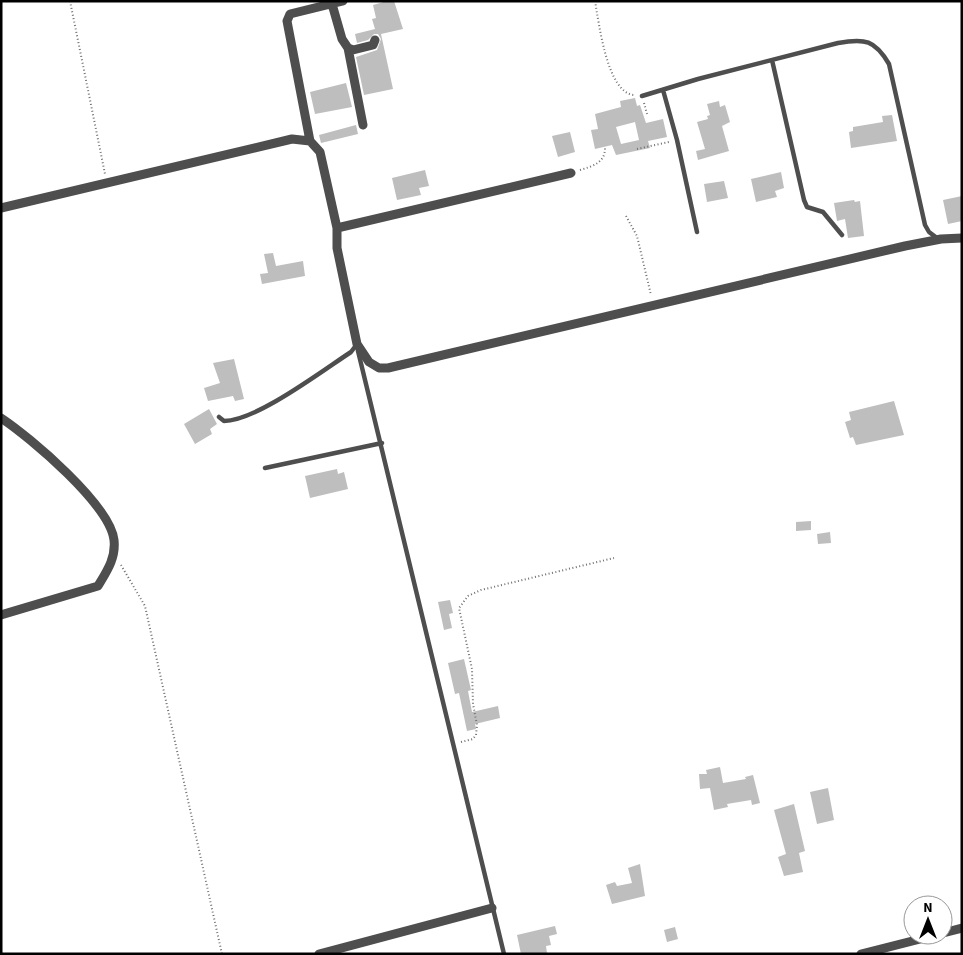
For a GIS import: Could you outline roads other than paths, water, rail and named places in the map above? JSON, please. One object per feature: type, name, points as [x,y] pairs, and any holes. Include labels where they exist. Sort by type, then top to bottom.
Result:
[{"type":"street","points":[[343,1],[290,14],[287,21],[310,140],[320,152],[338,228],[337,248],[357,344],[368,362],[379,368],[388,368],[941,239],[962,238]]},
{"type":"street","points":[[332,4],[342,39],[348,48],[363,125]]},
{"type":"street","points":[[348,48],[353,50],[373,46],[374,40]]},
{"type":"street","points":[[1,208],[292,139],[310,140]]},
{"type":"street","points":[[338,228],[571,173]]},
{"type":"street","points":[[1,418],[23,433],[64,471],[106,518],[114,538],[114,554],[98,586],[1,615]]},
{"type":"street","points":[[319,954],[492,908]]},
{"type":"street","points":[[861,954],[903,943]]},
{"type":"lane","points":[[642,96],[857,39],[867,41],[877,47],[889,64],[925,225],[929,232],[941,239]]},
{"type":"lane","points":[[772,60],[804,200],[807,207],[823,212],[842,235]]},
{"type":"lane","points":[[663,90],[677,140],[697,232]]},
{"type":"lane","points":[[219,417],[224,421],[230,421],[252,414],[351,352],[357,344]]},
{"type":"lane","points":[[357,344],[504,954]]},
{"type":"lane","points":[[265,468],[382,443]]}]
